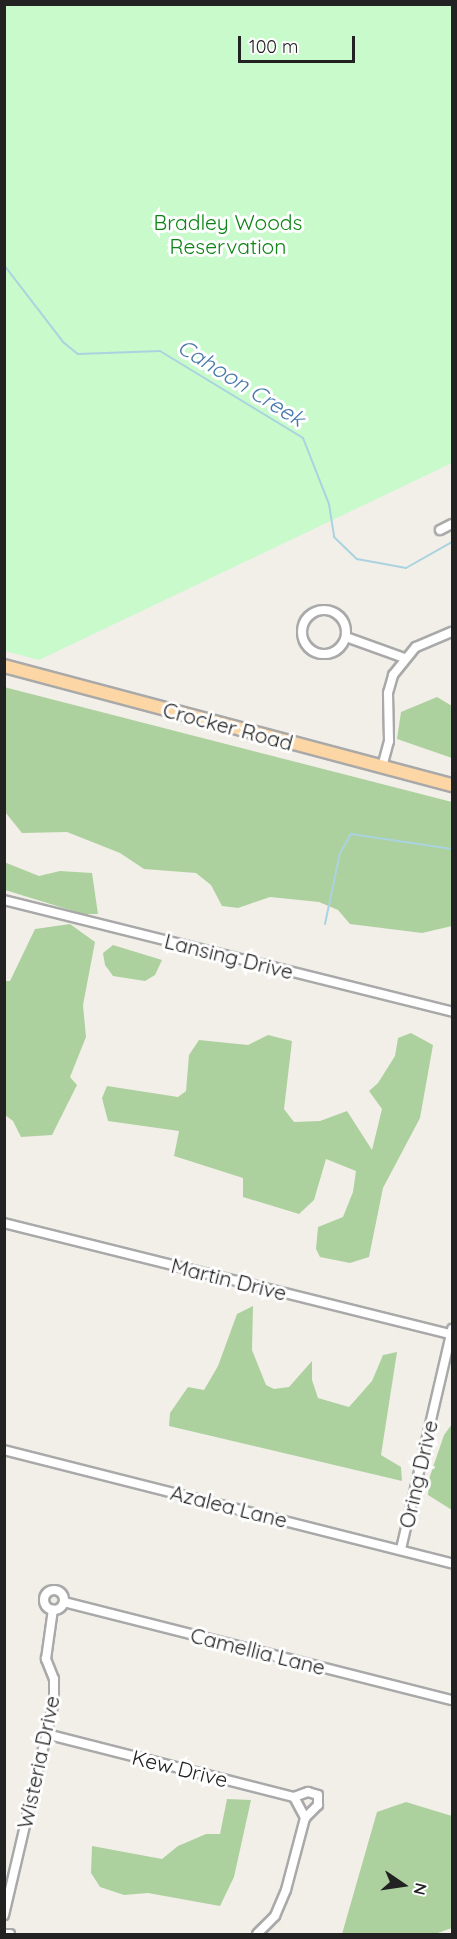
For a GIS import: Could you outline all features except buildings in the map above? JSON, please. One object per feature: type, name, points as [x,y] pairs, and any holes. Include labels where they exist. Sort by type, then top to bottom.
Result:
[{"type":"main road","name":"Crocker Road","points":[[4,666],[453,785]]},
{"type":"street","points":[[440,530],[453,525]]},
{"type":"street","points":[[313,612],[334,612],[344,623],[345,637],[338,649],[317,652],[306,644],[304,623],[313,612]]},
{"type":"street","points":[[382,767],[388,741],[388,693],[393,675],[404,658],[416,647],[453,632]]},
{"type":"street","points":[[345,637],[404,658]]},
{"type":"street","name":"Lansing Drive","points":[[4,900],[453,1012]]},
{"type":"street","name":"Martin Drive","points":[[4,1223],[452,1333]]},
{"type":"street","name":"Oring Drive","points":[[401,1549],[452,1333]]},
{"type":"street","name":"Azalea Lane","points":[[4,1450],[453,1563]]},
{"type":"street","name":"Camellia Lane","points":[[53,1609],[45,1601],[49,1592],[61,1592],[64,1602],[453,1700]]},
{"type":"street","points":[[53,1609],[64,1602]]},
{"type":"street","name":"Wisteria Drive","points":[[4,1915],[54,1702],[54,1679],[46,1659],[53,1609]]},
{"type":"street","name":"Kew Drive","points":[[46,1734],[294,1797],[312,1792],[319,1801],[305,1818]]},
{"type":"street","points":[[257,1935],[275,1916],[286,1890],[305,1818],[294,1797]]},
{"type":"street","points":[[4,1934],[10,1935]]},
{"type":"green space","name":"Bradley Woods Reservation","points":[[4,5],[452,5],[452,463],[39,660],[5,651]]},
{"type":"green space","points":[[4,687],[452,802],[452,926],[422,933],[350,924],[338,910],[319,902],[270,897],[238,908],[222,906],[211,885],[196,873],[144,869],[120,853],[67,832],[22,833],[5,812]]},
{"type":"green space","points":[[437,697],[452,706],[452,758],[397,739],[401,712]]},
{"type":"green space","points":[[4,862],[39,876],[60,871],[92,873],[98,914],[83,914],[5,890]]},
{"type":"green space","points":[[70,924],[95,942],[83,1005],[86,1037],[70,1077],[77,1085],[52,1135],[21,1137],[13,1121],[5,1115],[5,981],[10,981],[35,929]]},
{"type":"green space","points":[[113,945],[162,960],[155,975],[145,981],[113,976],[105,965],[103,953]]},
{"type":"green space","points":[[411,1033],[433,1045],[420,1118],[383,1188],[369,1257],[350,1263],[320,1257],[316,1249],[318,1227],[343,1217],[353,1192],[356,1171],[326,1159],[314,1200],[299,1214],[243,1197],[243,1178],[174,1156],[179,1131],[108,1121],[102,1098],[107,1086],[178,1097],[186,1091],[189,1055],[199,1040],[248,1045],[268,1035],[292,1041],[284,1109],[294,1122],[320,1121],[347,1111],[372,1150],[382,1109],[369,1091],[378,1083],[395,1056],[398,1038]]},
{"type":"green space","points":[[253,1306],[252,1350],[266,1385],[274,1389],[289,1387],[312,1361],[312,1380],[318,1398],[349,1407],[372,1381],[383,1355],[397,1352],[381,1455],[401,1467],[402,1481],[169,1426],[170,1413],[188,1387],[204,1390],[218,1366],[237,1314]]},
{"type":"green space","points":[[452,1424],[452,1510],[428,1495],[429,1479],[444,1435]]},
{"type":"green space","points":[[227,1799],[251,1800],[234,1877],[220,1906],[148,1893],[124,1895],[100,1887],[91,1873],[92,1846],[162,1859],[178,1846],[206,1834],[220,1834]]},
{"type":"green space","points":[[406,1802],[452,1816],[452,1928],[435,1934],[342,1934],[377,1812]]},
{"type":"waterway","name":"Cahoon Creek","points":[[4,265],[63,342],[78,354],[160,351],[303,438],[329,504],[334,537],[357,559],[406,568],[452,542]]},
{"type":"waterway","points":[[325,924],[340,853],[351,834],[452,849]]}]
